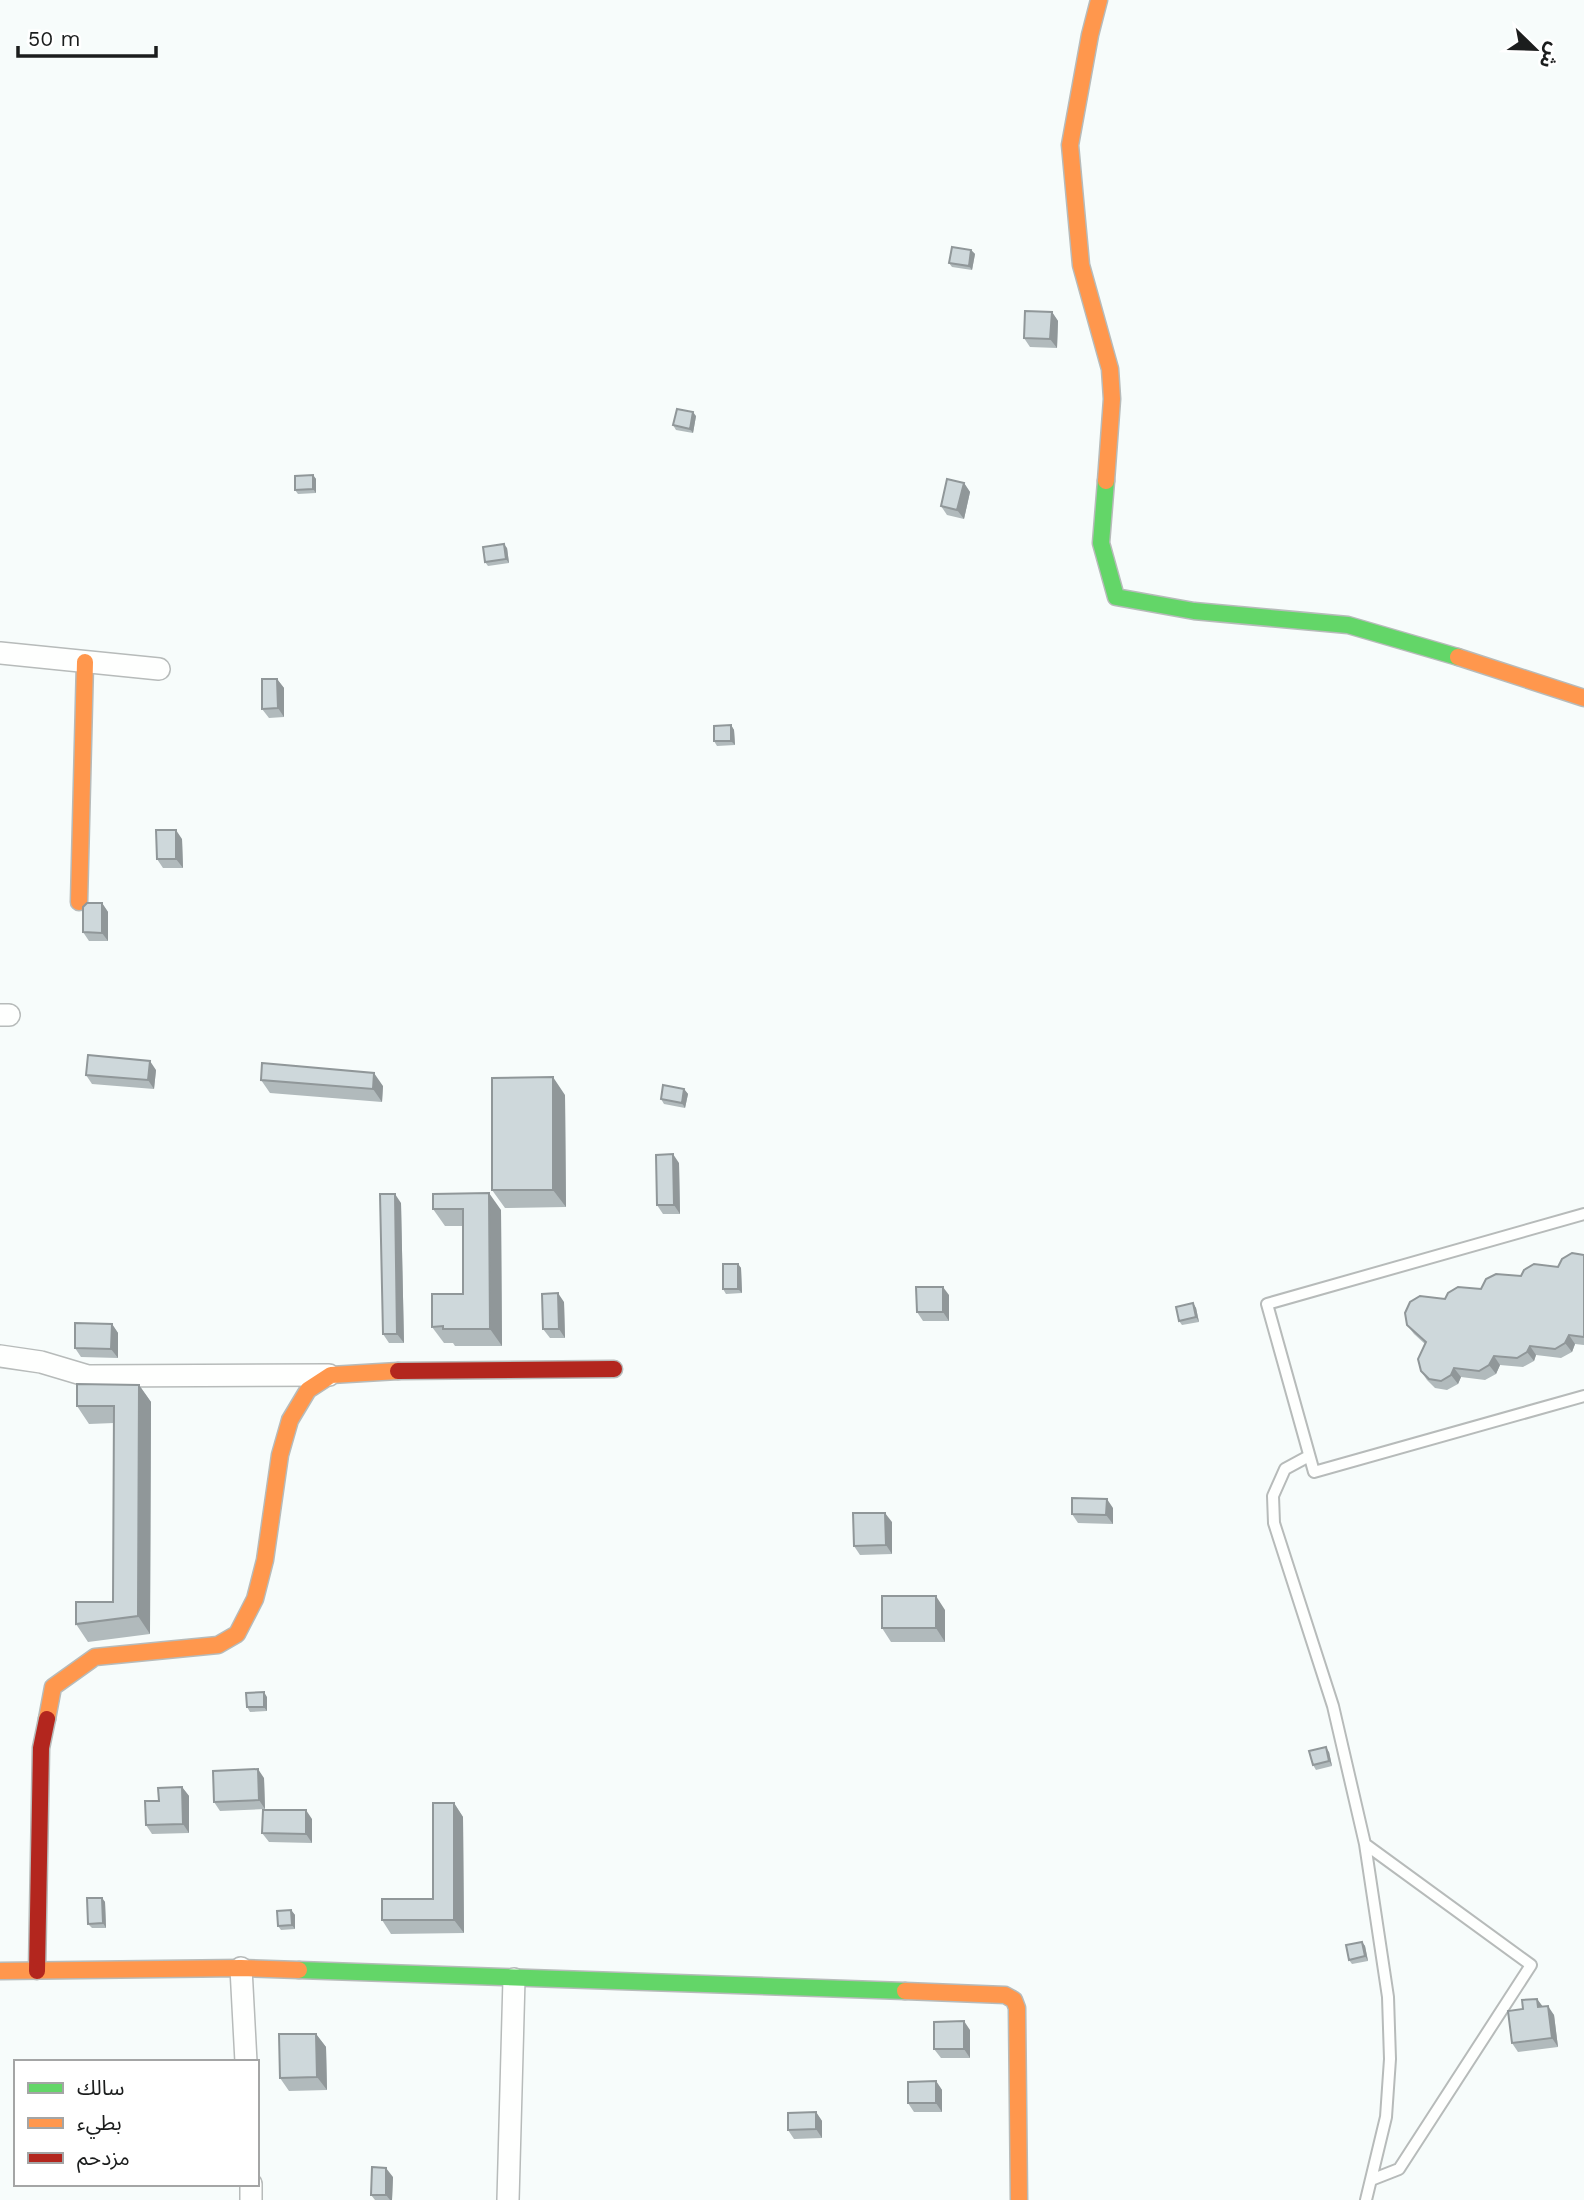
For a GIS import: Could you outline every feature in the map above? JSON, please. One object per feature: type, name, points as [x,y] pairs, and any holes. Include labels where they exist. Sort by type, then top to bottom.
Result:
[{"type":"street","points":[[1099,0],[1070,145],[1081,265],[1110,369],[1112,399],[1101,543],[1116,597],[1194,611],[1348,625],[1496,668],[1584,698]]},
{"type":"street","points":[[0,653],[159,669]]},
{"type":"street","points":[[79,902],[85,662]]},
{"type":"street","points":[[0,1356],[41,1362],[88,1376],[331,1375],[415,1370],[614,1369]]},
{"type":"street","points":[[37,1970],[41,1748],[53,1687],[95,1657],[218,1645],[237,1634],[255,1599],[265,1560],[280,1455],[290,1420],[308,1390],[331,1375]]},
{"type":"street","points":[[241,1968],[246,2060]]},
{"type":"street","points":[[0,1971],[241,1968],[1010,1997],[1017,2008],[1019,2200]]},
{"type":"street","points":[[508,2200],[514,1979]]},
{"type":"lane","points":[[1584,1214],[1267,1304],[1314,1472],[1584,1395]]},
{"type":"lane","points":[[1310,1456],[1285,1469],[1273,1496],[1274,1523],[1333,1706],[1365,1844],[1388,1997],[1390,2059],[1386,2117],[1366,2200]]},
{"type":"lane","points":[[1365,1844],[1531,1965],[1399,2169],[1371,2179]]},
{"type":"building","points":[[952,247],[971,250],[969,266],[949,263]]},
{"type":"building","points":[[1025,311],[1052,312],[1050,339],[1024,338]]},
{"type":"building","points":[[677,409],[693,412],[690,429],[673,425]]},
{"type":"building","points":[[313,475],[313,489],[295,490],[295,476]]},
{"type":"building","points":[[947,479],[964,483],[957,510],[941,506]]},
{"type":"building","points":[[504,544],[506,559],[485,562],[483,547]]},
{"type":"building","points":[[262,679],[277,679],[278,708],[262,709]]},
{"type":"building","points":[[731,725],[731,741],[714,741],[714,726]]},
{"type":"building","points":[[156,830],[176,830],[176,859],[157,859]]},
{"type":"building","points":[[87,903],[102,903],[102,933],[83,932],[83,907]]},
{"type":"building","points":[[88,1055],[150,1061],[148,1080],[86,1075]]},
{"type":"building","points":[[262,1063],[374,1073],[373,1089],[261,1080]]},
{"type":"building","points":[[553,1077],[553,1190],[492,1190],[492,1078]]},
{"type":"building","points":[[663,1085],[684,1089],[682,1103],[661,1099]]},
{"type":"building","points":[[673,1154],[674,1205],[657,1205],[656,1155]]},
{"type":"building","points":[[489,1193],[490,1329],[432,1327],[432,1294],[463,1294],[463,1209],[433,1209],[433,1194]]},
{"type":"building","points":[[380,1194],[395,1194],[397,1334],[383,1334]]},
{"type":"building","points":[[1572,1253],[1584,1255],[1584,1337],[1569,1335],[1565,1343],[1555,1349],[1530,1346],[1527,1352],[1517,1358],[1494,1356],[1489,1365],[1479,1371],[1454,1368],[1451,1375],[1441,1381],[1429,1379],[1421,1371],[1418,1359],[1426,1342],[1407,1325],[1405,1313],[1410,1302],[1420,1296],[1445,1299],[1448,1293],[1458,1287],[1481,1289],[1486,1279],[1496,1274],[1521,1276],[1524,1270],[1534,1264],[1558,1267],[1562,1259]]},
{"type":"building","points":[[723,1264],[738,1264],[738,1289],[723,1289]]},
{"type":"building","points":[[916,1287],[943,1287],[943,1312],[917,1312]]},
{"type":"building","points":[[558,1293],[559,1329],[543,1329],[542,1294]]},
{"type":"building","points":[[1193,1303],[1196,1317],[1179,1321],[1176,1307]]},
{"type":"building","points":[[75,1323],[112,1324],[111,1349],[75,1348]]},
{"type":"building","points":[[77,1384],[139,1385],[138,1616],[76,1624],[76,1602],[113,1602],[114,1406],[77,1406]]},
{"type":"building","points":[[1072,1498],[1107,1499],[1106,1515],[1072,1514]]},
{"type":"building","points":[[853,1513],[885,1513],[886,1545],[854,1546]]},
{"type":"building","points":[[882,1596],[936,1596],[936,1628],[882,1628]]},
{"type":"building","points":[[264,1692],[264,1707],[247,1707],[246,1693]]},
{"type":"building","points":[[1326,1747],[1329,1761],[1313,1765],[1309,1751]]},
{"type":"building","points":[[258,1769],[259,1800],[214,1802],[213,1771]]},
{"type":"building","points":[[182,1787],[183,1824],[146,1825],[145,1801],[159,1801],[158,1788]]},
{"type":"building","points":[[433,1803],[454,1803],[454,1920],[382,1920],[382,1899],[433,1899]]},
{"type":"building","points":[[263,1810],[306,1810],[306,1834],[262,1833]]},
{"type":"building","points":[[87,1898],[102,1898],[103,1923],[88,1924]]},
{"type":"building","points":[[291,1910],[292,1925],[278,1926],[277,1911]]},
{"type":"building","points":[[1362,1942],[1365,1956],[1349,1960],[1346,1945]]},
{"type":"building","points":[[1537,1999],[1538,2007],[1548,2006],[1552,2038],[1512,2043],[1508,2011],[1523,2009],[1522,2000]]},
{"type":"building","points":[[964,2021],[964,2049],[934,2049],[934,2022]]},
{"type":"building","points":[[279,2034],[316,2034],[317,2077],[280,2078]]},
{"type":"building","points":[[936,2081],[936,2103],[908,2103],[908,2082]]},
{"type":"building","points":[[816,2112],[816,2129],[788,2130],[788,2113]]},
{"type":"building","points":[[372,2167],[386,2168],[386,2195],[371,2195]]},
{"type":"traffic: fast","points":[[1106,481],[1101,543],[1116,597],[1194,611],[1348,625],[1458,657]]},
{"type":"traffic: fast","points":[[299,1970],[905,1991]]},
{"type":"traffic: slow","points":[[1099,0],[1070,145],[1081,265],[1110,369],[1112,399],[1106,481]]},
{"type":"traffic: slow","points":[[1458,657],[1584,698]]},
{"type":"traffic: slow","points":[[79,902],[85,662]]},
{"type":"traffic: slow","points":[[47,1719],[53,1687],[95,1657],[218,1645],[237,1634],[255,1599],[265,1560],[280,1455],[290,1420],[308,1390],[331,1375],[398,1371]]},
{"type":"traffic: slow","points":[[0,1971],[241,1968],[299,1970]]},
{"type":"traffic: slow","points":[[905,1991],[1005,1995],[1014,2000],[1017,2008],[1019,2200]]},
{"type":"traffic: jam","points":[[398,1371],[614,1369]]},
{"type":"traffic: jam","points":[[37,1971],[41,1748],[47,1719]]}]
